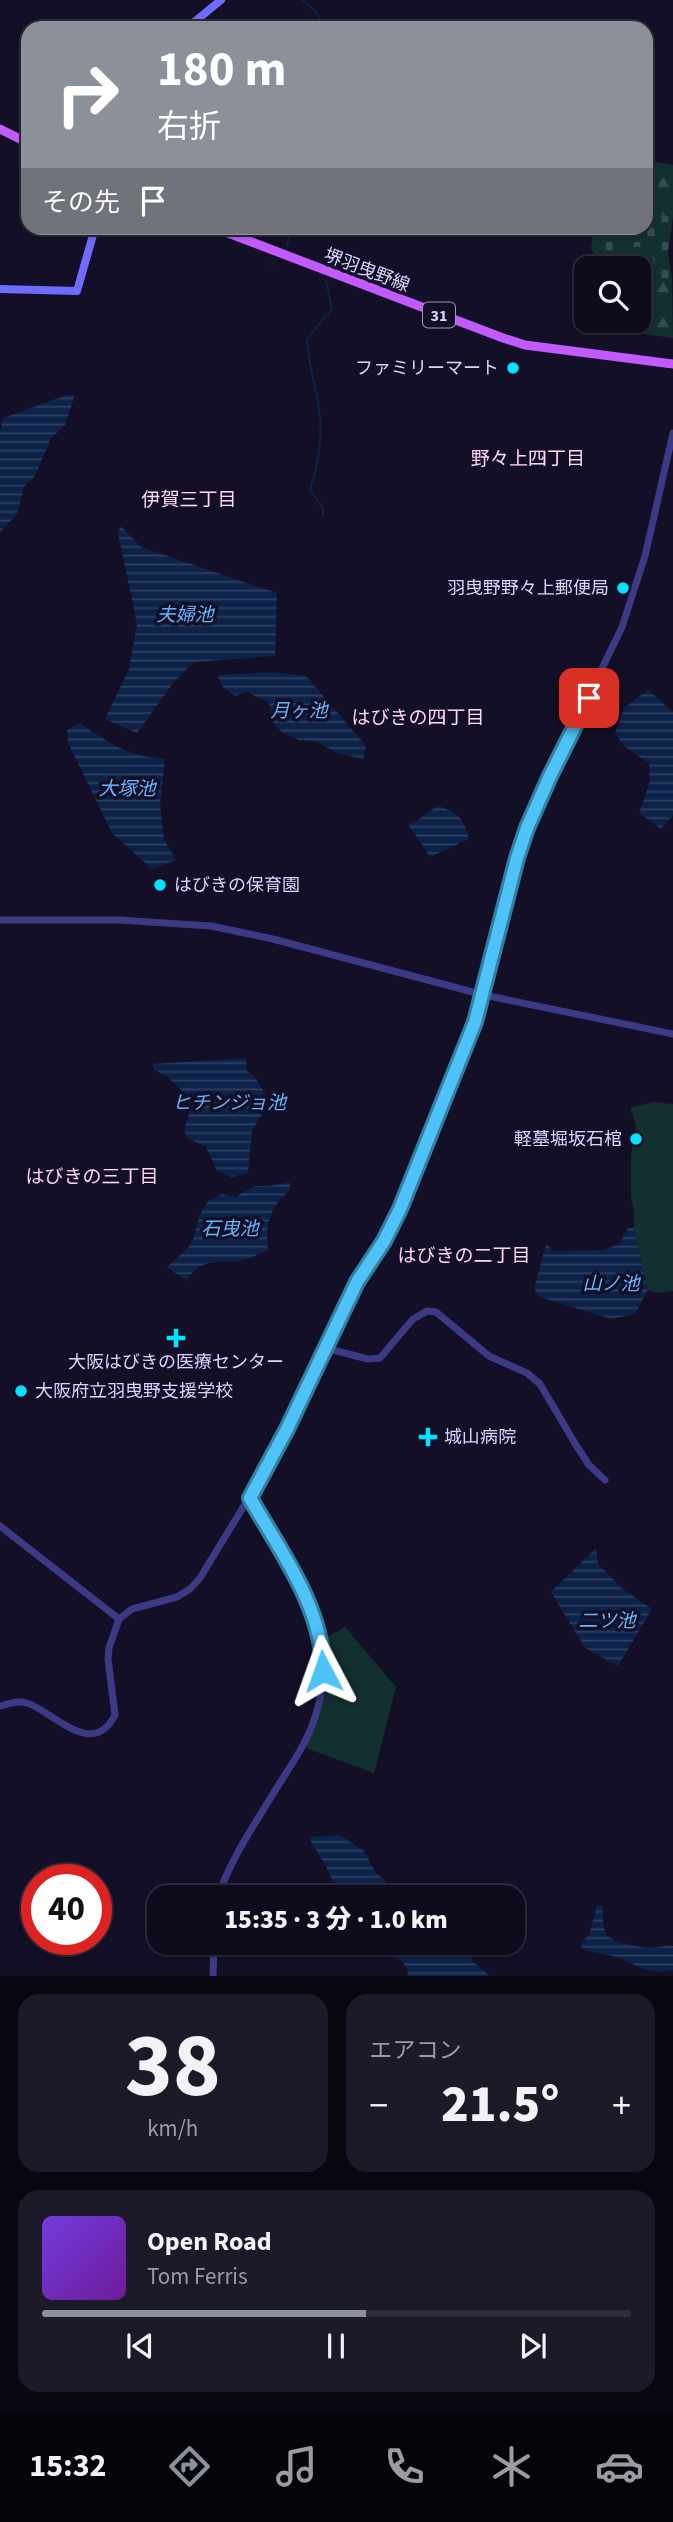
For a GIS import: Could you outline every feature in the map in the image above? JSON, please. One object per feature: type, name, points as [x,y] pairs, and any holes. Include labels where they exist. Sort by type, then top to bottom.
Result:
[{"type":"main road","points":[[196,21],[221,0]]},
{"type":"main road","points":[[0,129],[21,140]]},
{"type":"main road","points":[[0,289],[77,291],[92,235]]},
{"type":"main road","name":"堺羽曳野線","points":[[233,235],[525,345],[673,364]]},
{"type":"street","points":[[0,1706],[25,1702],[77,1731],[91,1734],[105,1729],[114,1715],[108,1660],[109,1648],[119,1619],[132,1609],[167,1600],[190,1589],[200,1578],[250,1498],[287,1429],[357,1282],[384,1241],[400,1209],[475,1022],[527,828],[608,659],[630,605],[645,556],[673,433]]},
{"type":"street","points":[[0,920],[119,920],[211,926],[484,995],[673,1034]]},
{"type":"street","points":[[325,1348],[368,1359],[380,1358],[413,1319],[427,1311],[436,1312],[489,1356],[534,1377],[589,1465],[605,1480]]},
{"type":"street","points":[[223,1885],[237,1853],[305,1743],[316,1715],[322,1686],[321,1638],[311,1607],[250,1498]]},
{"type":"street","points":[[0,1526],[119,1619]]},
{"type":"street","points":[[213,1976],[214,1955]]},
{"type":"green space","points":[[653,161],[673,165],[673,216],[653,215]]},
{"type":"green space","points":[[653,215],[673,216],[668,253],[672,279],[655,280],[652,247],[631,247],[631,256],[597,256],[591,249],[593,235],[653,235]]},
{"type":"green space","points":[[631,247],[652,247],[655,280],[672,279],[673,338],[637,333],[651,333],[651,256],[631,256]]},
{"type":"green space","points":[[653,1102],[673,1104],[673,1291],[658,1293],[648,1290],[634,1228],[631,1197],[631,1156],[636,1125],[630,1108]]},
{"type":"green space","points":[[345,1627],[396,1687],[374,1773],[306,1748],[322,1695],[324,1639]]},
{"type":"water","points":[[67,395],[75,395],[65,425],[51,438],[35,476],[24,487],[17,514],[0,532],[0,430],[3,418]]},
{"type":"water","name":"夫婦池","points":[[121,526],[141,547],[277,593],[275,656],[194,662],[174,682],[137,733],[105,719],[129,669],[137,624],[118,533]]},
{"type":"water","name":"月ヶ池","points":[[275,672],[306,676],[366,747],[363,759],[337,753],[315,741],[299,740],[283,733],[273,723],[269,703],[247,692],[235,696],[222,686],[217,675]]},
{"type":"water","points":[[648,690],[673,712],[673,815],[661,829],[639,813],[650,781],[649,763],[624,746],[615,733],[624,708]]},
{"type":"water","name":"大塚池","points":[[80,723],[129,752],[165,759],[160,804],[164,839],[176,860],[152,869],[112,833],[68,743],[67,730]]},
{"type":"water","points":[[438,805],[460,818],[469,839],[430,857],[408,824]]},
{"type":"water","name":"ヒチンジョ池","points":[[246,1058],[247,1071],[255,1077],[270,1102],[252,1130],[248,1173],[232,1177],[217,1171],[206,1147],[187,1138],[184,1130],[193,1102],[168,1077],[153,1069],[153,1064]]},
{"type":"water","name":"石曳池","points":[[289,1182],[291,1189],[278,1202],[270,1216],[268,1250],[244,1260],[214,1262],[202,1266],[191,1274],[187,1281],[167,1267],[188,1248],[199,1216],[208,1201],[222,1194],[235,1197],[255,1186]]},
{"type":"water","name":"山ノ池","points":[[628,1228],[634,1228],[648,1290],[635,1314],[611,1319],[540,1297],[534,1289],[546,1244],[554,1251],[603,1250],[619,1244]]},
{"type":"water","name":"二ツ池","points":[[596,1548],[598,1564],[624,1590],[652,1609],[618,1666],[585,1648],[551,1592]]},
{"type":"water","points":[[340,1835],[364,1851],[376,1873],[390,1885],[334,1885],[310,1840],[311,1837]]},
{"type":"water","points":[[597,1905],[603,1906],[604,1929],[611,1938],[641,1947],[673,1946],[673,1970],[648,1970],[581,1947],[581,1943],[589,1935]]},
{"type":"water","points":[[384,1955],[471,1955],[472,1961],[490,1976],[408,1976],[406,1968],[398,1959]]},
{"type":"waterway","points":[[302,0],[322,21]]},
{"type":"waterway","points":[[287,246],[290,235]]},
{"type":"waterway","points":[[272,264],[275,261]]},
{"type":"waterway","points":[[323,515],[323,508],[310,490],[317,461],[320,430],[307,339],[332,309],[326,280]]},
{"type":"place","name":"ファミリーマート","points":[[513,368]]},
{"type":"place","name":"羽曳野野々上郵便局","points":[[623,588]]},
{"type":"place","name":"はびきの保育園","points":[[160,885]]},
{"type":"place","name":"軽墓堀坂石棺","points":[[636,1139]]},
{"type":"place","name":"大阪はびきの医療センター","points":[[176,1338]]},
{"type":"place","name":"大阪府立羽曳野支援学校","points":[[21,1391]]},
{"type":"place","name":"城山病院","points":[[428,1437]]},
{"type":"district","name":"野々上四丁目","points":[[528,458]]},
{"type":"district","name":"伊賀三丁目","points":[[189,499]]},
{"type":"district","name":"はびきの四丁目","points":[[418,717]]},
{"type":"district","name":"はびきの三丁目","points":[[92,1176]]},
{"type":"district","name":"はびきの二丁目","points":[[464,1255]]},
{"type":"route","points":[[323,1671],[321,1638],[311,1607],[250,1498],[287,1429],[357,1282],[384,1241],[400,1209],[475,1022],[527,828],[589,698]]}]
